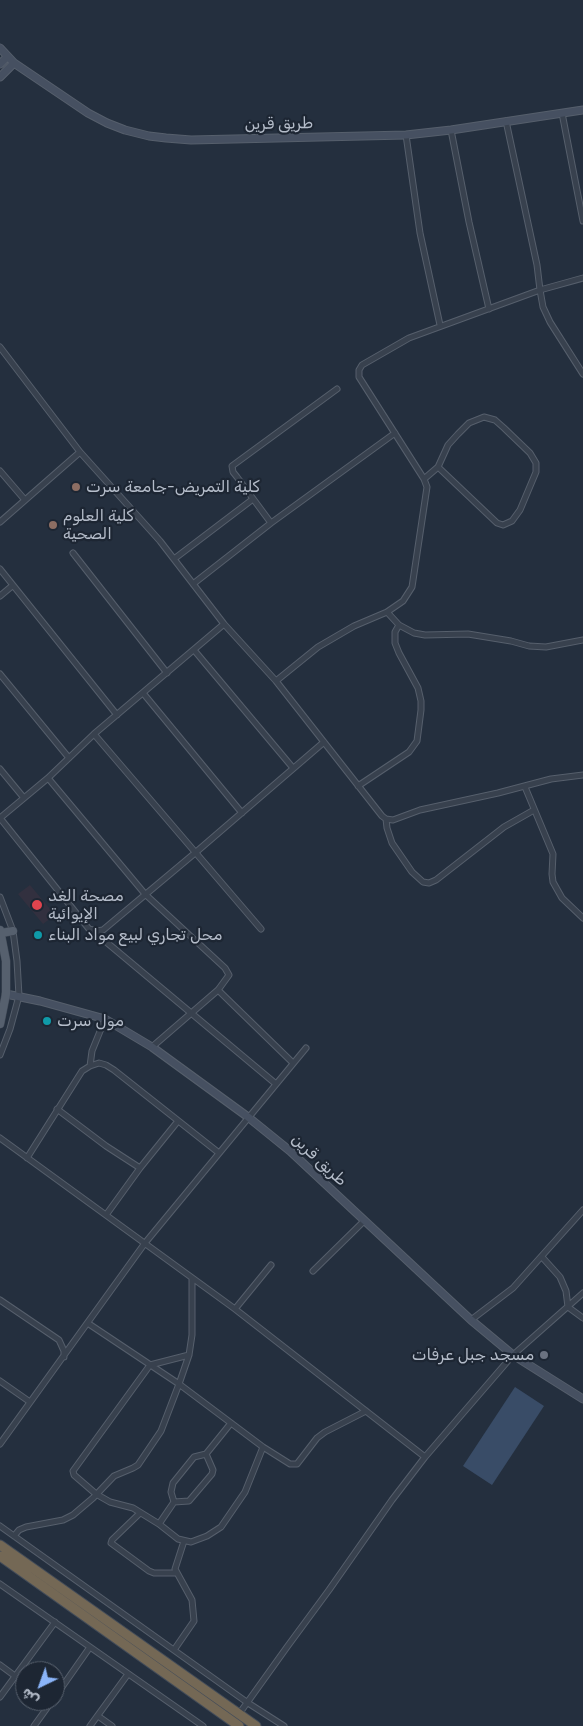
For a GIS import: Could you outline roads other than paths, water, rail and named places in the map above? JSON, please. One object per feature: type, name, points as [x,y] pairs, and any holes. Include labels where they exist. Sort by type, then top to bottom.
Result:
[{"type":"highway","points":[[0,1545],[256,1726]]},
{"type":"highway","points":[[0,1556],[239,1726]]},
{"type":"main road","name":"طريق قرين","points":[[0,48],[14,64],[88,113],[107,123],[148,136],[191,140],[406,135],[583,110]]},
{"type":"main road","points":[[0,64],[7,57]]},
{"type":"main road","points":[[3,74],[14,64]]},
{"type":"main road","points":[[0,1024],[6,994],[6,961],[1,931],[13,931]]},
{"type":"main road","name":"طريق قرين","points":[[6,994],[105,1019],[152,1047],[248,1117],[290,1151],[471,1320],[513,1355],[583,1399]]},
{"type":"street","points":[[0,64],[3,74]]},
{"type":"street","points":[[562,113],[583,221]]},
{"type":"street","points":[[506,121],[543,307],[550,322],[583,374]]},
{"type":"street","points":[[451,130],[489,310]]},
{"type":"street","points":[[406,135],[420,233],[440,326]]},
{"type":"street","points":[[276,681],[318,647],[354,626],[387,612],[403,601],[412,587],[426,494],[424,479],[359,377],[360,370],[366,361],[409,338],[440,326],[489,310],[540,290],[583,278]]},
{"type":"street","points":[[0,347],[80,452],[160,541],[224,624],[276,681],[386,819],[393,820],[420,810],[525,787],[551,779],[583,775]]},
{"type":"street","points":[[271,523],[233,472],[232,466],[337,389]]},
{"type":"street","points":[[424,479],[438,467],[448,445],[458,434],[469,423],[484,417],[495,420],[530,453],[536,463],[536,472],[520,510],[512,521],[503,525],[497,523],[438,467]]},
{"type":"street","points":[[193,584],[271,523],[395,433]]},
{"type":"street","points":[[0,522],[80,452]]},
{"type":"street","points":[[0,471],[25,500]]},
{"type":"street","points":[[174,559],[252,499]]},
{"type":"street","points":[[73,553],[167,673]]},
{"type":"street","points":[[0,569],[118,715]]},
{"type":"street","points":[[0,596],[12,586]]},
{"type":"street","points":[[387,612],[399,625],[414,633],[425,635],[468,634],[529,646],[546,647],[583,640]]},
{"type":"street","points":[[224,624],[94,734],[48,778],[0,818],[89,929],[103,930],[195,854],[324,742]]},
{"type":"street","points":[[358,786],[409,752],[417,741],[422,710],[421,700],[418,688],[395,643],[395,632],[399,625]]},
{"type":"street","points":[[194,650],[292,768]]},
{"type":"street","points":[[0,674],[69,758]]},
{"type":"street","points":[[143,693],[242,813]]},
{"type":"street","points":[[94,734],[261,929]]},
{"type":"street","points":[[0,769],[24,798]]},
{"type":"street","points":[[48,778],[145,894],[225,968],[229,976],[218,990],[152,1047]]},
{"type":"street","points":[[525,787],[553,854],[553,882],[562,898],[583,918]]},
{"type":"street","points":[[386,819],[392,843],[412,872],[423,882],[429,883],[436,880],[504,827],[534,810]]},
{"type":"street","points":[[0,896],[13,931],[17,960],[18,996],[10,1029],[0,1055]]},
{"type":"street","points":[[97,931],[105,941],[276,1084]]},
{"type":"street","points":[[218,990],[293,1063]]},
{"type":"street","points":[[90,1066],[92,1051],[105,1019]]},
{"type":"street","points":[[0,1444],[89,1324],[145,1243],[306,1048]]},
{"type":"street","points":[[27,1158],[82,1071],[99,1063],[106,1065],[219,1153]]},
{"type":"street","points":[[57,1109],[106,1146],[140,1168]]},
{"type":"street","points":[[106,1215],[140,1168],[178,1121]]},
{"type":"street","points":[[0,1138],[234,1309],[425,1457]]},
{"type":"street","points":[[471,1320],[513,1288],[583,1210]]},
{"type":"street","points":[[313,1271],[364,1221]]},
{"type":"street","points":[[542,1257],[560,1276],[566,1290],[568,1307],[583,1318]]},
{"type":"street","points":[[234,1309],[271,1265]]},
{"type":"street","points":[[14,1536],[19,1530],[64,1520],[78,1511],[114,1476],[133,1468],[161,1431],[189,1355],[192,1335],[192,1278]]},
{"type":"street","points":[[239,1714],[392,1500],[425,1457],[513,1355],[583,1294]]},
{"type":"street","points":[[0,1300],[59,1340],[64,1351],[64,1357],[61,1362]]},
{"type":"street","points":[[89,1324],[179,1384],[263,1447],[290,1464],[297,1464],[317,1438],[366,1411]]},
{"type":"street","points":[[189,1355],[150,1365],[73,1471],[74,1475],[96,1494],[116,1504],[133,1508],[184,1541],[197,1540],[221,1527],[246,1492],[263,1447]]},
{"type":"street","points":[[0,1381],[30,1402]]},
{"type":"street","points":[[174,1502],[171,1492],[173,1483],[194,1457],[206,1454],[231,1423]]},
{"type":"street","points":[[174,1502],[189,1501],[212,1474],[206,1454]]},
{"type":"street","points":[[159,1524],[174,1502]]},
{"type":"street","points":[[140,1513],[112,1540],[112,1543],[149,1571],[177,1573]]},
{"type":"street","points":[[0,1526],[248,1703],[284,1726]]},
{"type":"street","points":[[174,1650],[194,1621],[192,1600],[175,1569],[175,1564],[184,1541]]},
{"type":"street","points":[[0,1584],[203,1726]]},
{"type":"street","points":[[26,1661],[55,1622]]},
{"type":"street","points":[[65,1682],[90,1646]]},
{"type":"street","points":[[0,1665],[15,1676],[0,1697]]},
{"type":"street","points":[[90,1726],[128,1674]]},
{"type":"street","points":[[34,1726],[45,1711]]},
{"type":"street","points":[[98,1716],[112,1726]]},
{"type":"water","points":[[515,1387],[544,1406],[492,1485],[463,1466]]},
{"type":"place","name":"كلية التمريض-جامعة سرت","points":[[76,487]]},
{"type":"place","name":"كلية العلوم الصحية","points":[[53,525]]},
{"type":"place","name":"مصحة الغد الإيوائية","points":[[37,905]]},
{"type":"place","name":"محل تجاري لبيع مواد البناء","points":[[38,935]]},
{"type":"place","name":"مول سرت","points":[[47,1021]]},
{"type":"place","name":"مسجد جبل عرفات","points":[[544,1355]]}]
